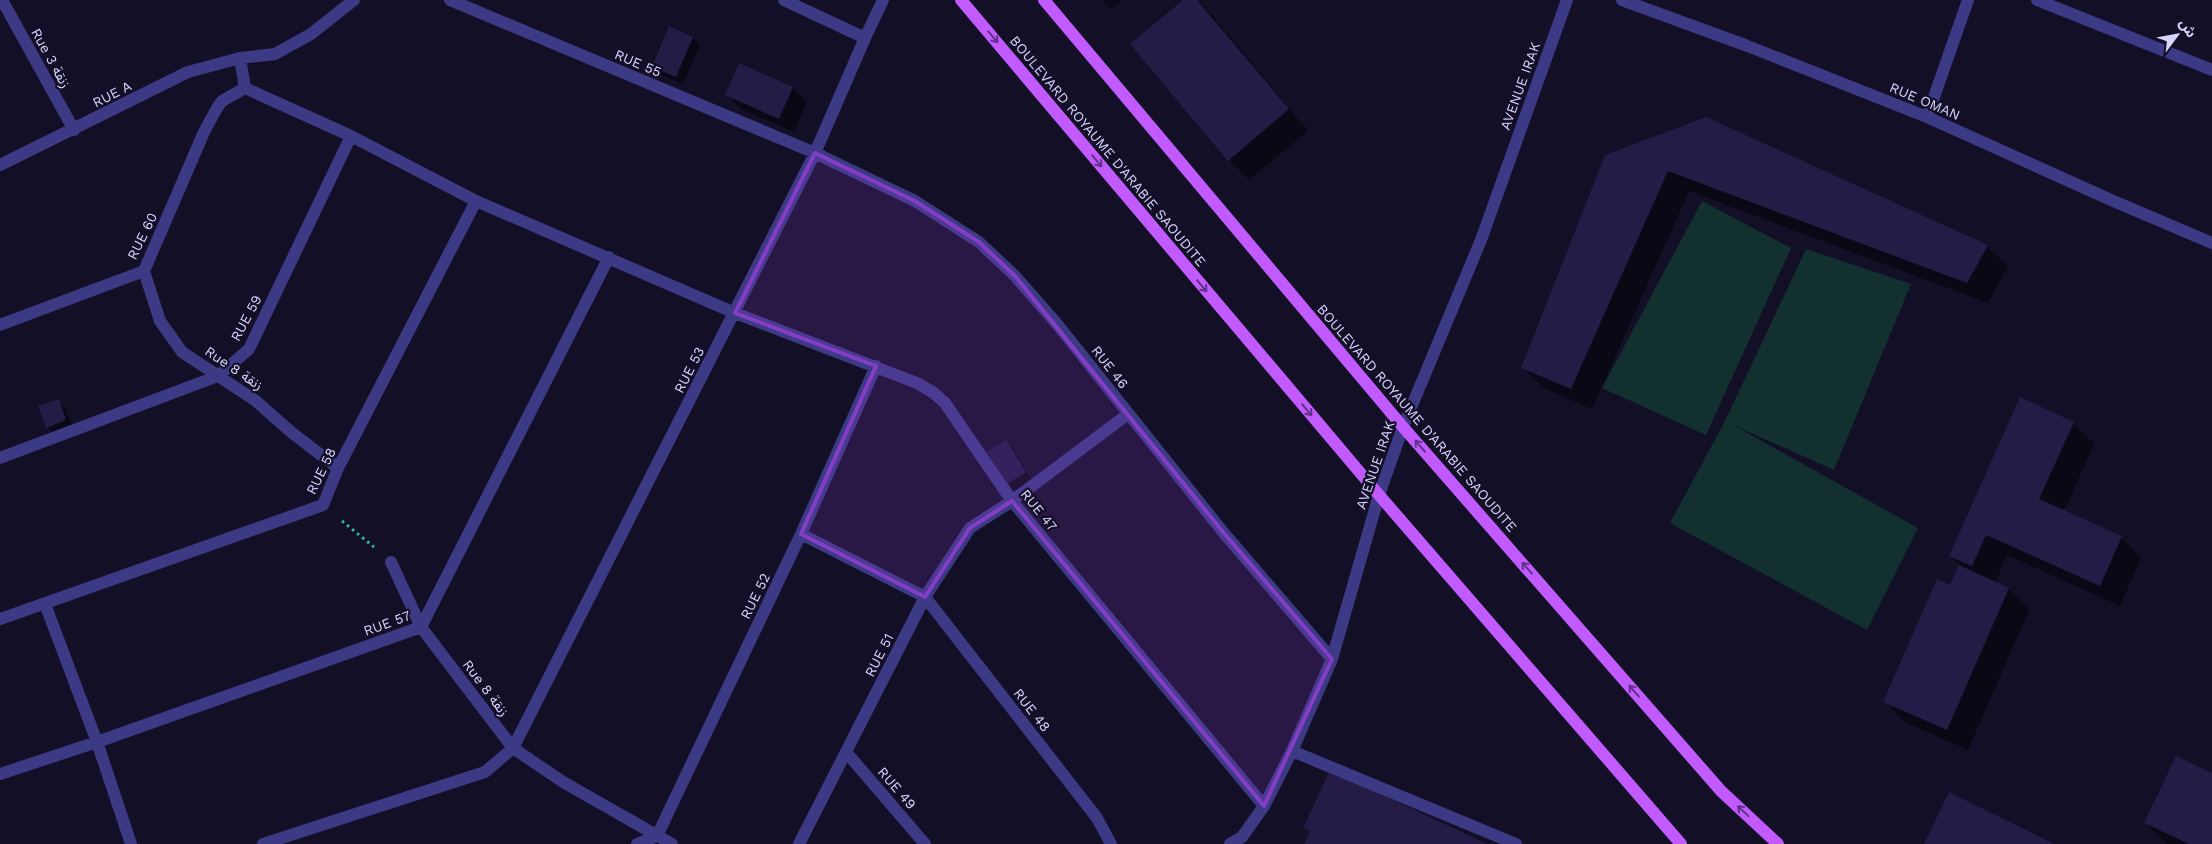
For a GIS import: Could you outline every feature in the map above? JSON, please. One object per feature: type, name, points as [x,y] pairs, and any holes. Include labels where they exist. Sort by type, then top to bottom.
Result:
[{"type":"main road","name":"BOULEVARD ROYAUME D'ARABIE SAOUDITE","points":[[961,0],[1379,495],[1681,844]]},
{"type":"main road","name":"BOULEVARD ROYAUME D'ARABIE SAOUDITE","points":[[1044,0],[1403,427],[1721,791],[1778,844]]},
{"type":"street","name":"Rue 3 زنقة","points":[[2,0],[74,130]]},
{"type":"street","name":"RUE A","points":[[0,165],[188,72],[240,58],[275,54],[311,34],[354,0]]},
{"type":"street","name":"RUE 55","points":[[450,0],[815,153]]},
{"type":"street","points":[[784,0],[865,38]]},
{"type":"street","name":"RUE 53","points":[[513,748],[815,153],[883,0]]},
{"type":"street","name":"AVENUE IRAK","points":[[1230,844],[1244,841],[1264,806],[1292,751],[1332,659],[1379,495],[1403,427],[1481,240],[1567,0]]},
{"type":"street","name":"RUE OMAN","points":[[1622,0],[1745,45],[1927,117],[2111,200],[2212,243]]},
{"type":"street","points":[[1927,117],[1968,0]]},
{"type":"street","points":[[2037,0],[2212,70]]},
{"type":"street","points":[[240,58],[245,88]]},
{"type":"street","name":"RUE 47","points":[[245,88],[350,136],[476,201],[735,313],[876,366],[917,383],[934,393],[945,403],[1012,501],[1264,806]]},
{"type":"street","name":"RUE 60","points":[[0,325],[144,271],[204,132],[217,108],[222,101],[245,88]]},
{"type":"street","name":"RUE 59","points":[[0,458],[218,376],[249,349],[350,136]]},
{"type":"street","name":"RUE 46","points":[[815,153],[915,201],[979,242],[1021,282],[1057,324],[1223,532],[1332,659]]},
{"type":"street","name":"RUE 58","points":[[0,619],[322,505],[338,468],[476,201]]},
{"type":"street","name":"RUE 57","points":[[0,774],[421,627],[609,257]]},
{"type":"street","name":"Rue 8 زنقة","points":[[144,271],[160,321],[182,352],[256,401],[290,432],[338,468]]},
{"type":"street","name":"RUE 52","points":[[657,836],[801,534],[876,366]]},
{"type":"street","name":"RUE 51","points":[[799,844],[926,597],[970,528],[1012,501],[1128,414]]},
{"type":"street","points":[[801,534],[926,597]]},
{"type":"street","name":"Rue 8 زنقة","points":[[391,562],[421,627],[513,748],[563,782],[672,844]]},
{"type":"street","name":"RUE 48","points":[[926,597],[1097,818],[1111,844]]},
{"type":"street","points":[[45,604],[131,844]]},
{"type":"street","points":[[264,844],[485,772],[513,748]]},
{"type":"street","points":[[1292,751],[1516,844]]},
{"type":"street","name":"RUE 49","points":[[846,752],[926,844]]},
{"type":"street","points":[[637,844],[657,836]]},
{"type":"path","points":[[322,505],[391,562]]},
{"type":"highlighted area","points":[[815,153],[915,201],[979,242],[1015,276],[1223,532],[1332,659],[1264,806],[1012,501],[970,528],[925,597],[801,534],[876,366],[735,313]]},
{"type":"green space","points":[[1702,201],[1791,248],[1706,435],[1602,388]]},
{"type":"green space","points":[[1806,249],[1911,284],[1834,470],[1733,425],[1918,528],[1867,630],[1670,523],[1725,421]]},
{"type":"building","points":[[1183,0],[1197,0],[1289,109],[1228,161],[1130,44]]},
{"type":"building","points":[[669,26],[693,37],[676,77],[652,67]]},
{"type":"building","points":[[739,63],[793,87],[779,119],[725,95]]},
{"type":"building","points":[[1706,117],[1988,245],[1967,283],[1668,171],[1571,389],[1521,368],[1605,155]]},
{"type":"building","points":[[2020,397],[2074,422],[2039,499],[2122,536],[2100,586],[1986,535],[1972,566],[1949,556]]},
{"type":"building","points":[[59,399],[66,420],[46,428],[38,406]]},
{"type":"building","points":[[1006,440],[1026,472],[1007,484],[987,452]]},
{"type":"building","points":[[1959,565],[2009,588],[1947,730],[1883,702],[1937,579],[1950,585]]},
{"type":"building","points":[[2176,756],[2212,773],[2212,844],[2189,844],[2144,823]]},
{"type":"building","points":[[1330,770],[1487,844],[1304,844],[1310,831],[1303,828]]},
{"type":"building","points":[[1949,792],[2054,844],[1924,844]]}]
